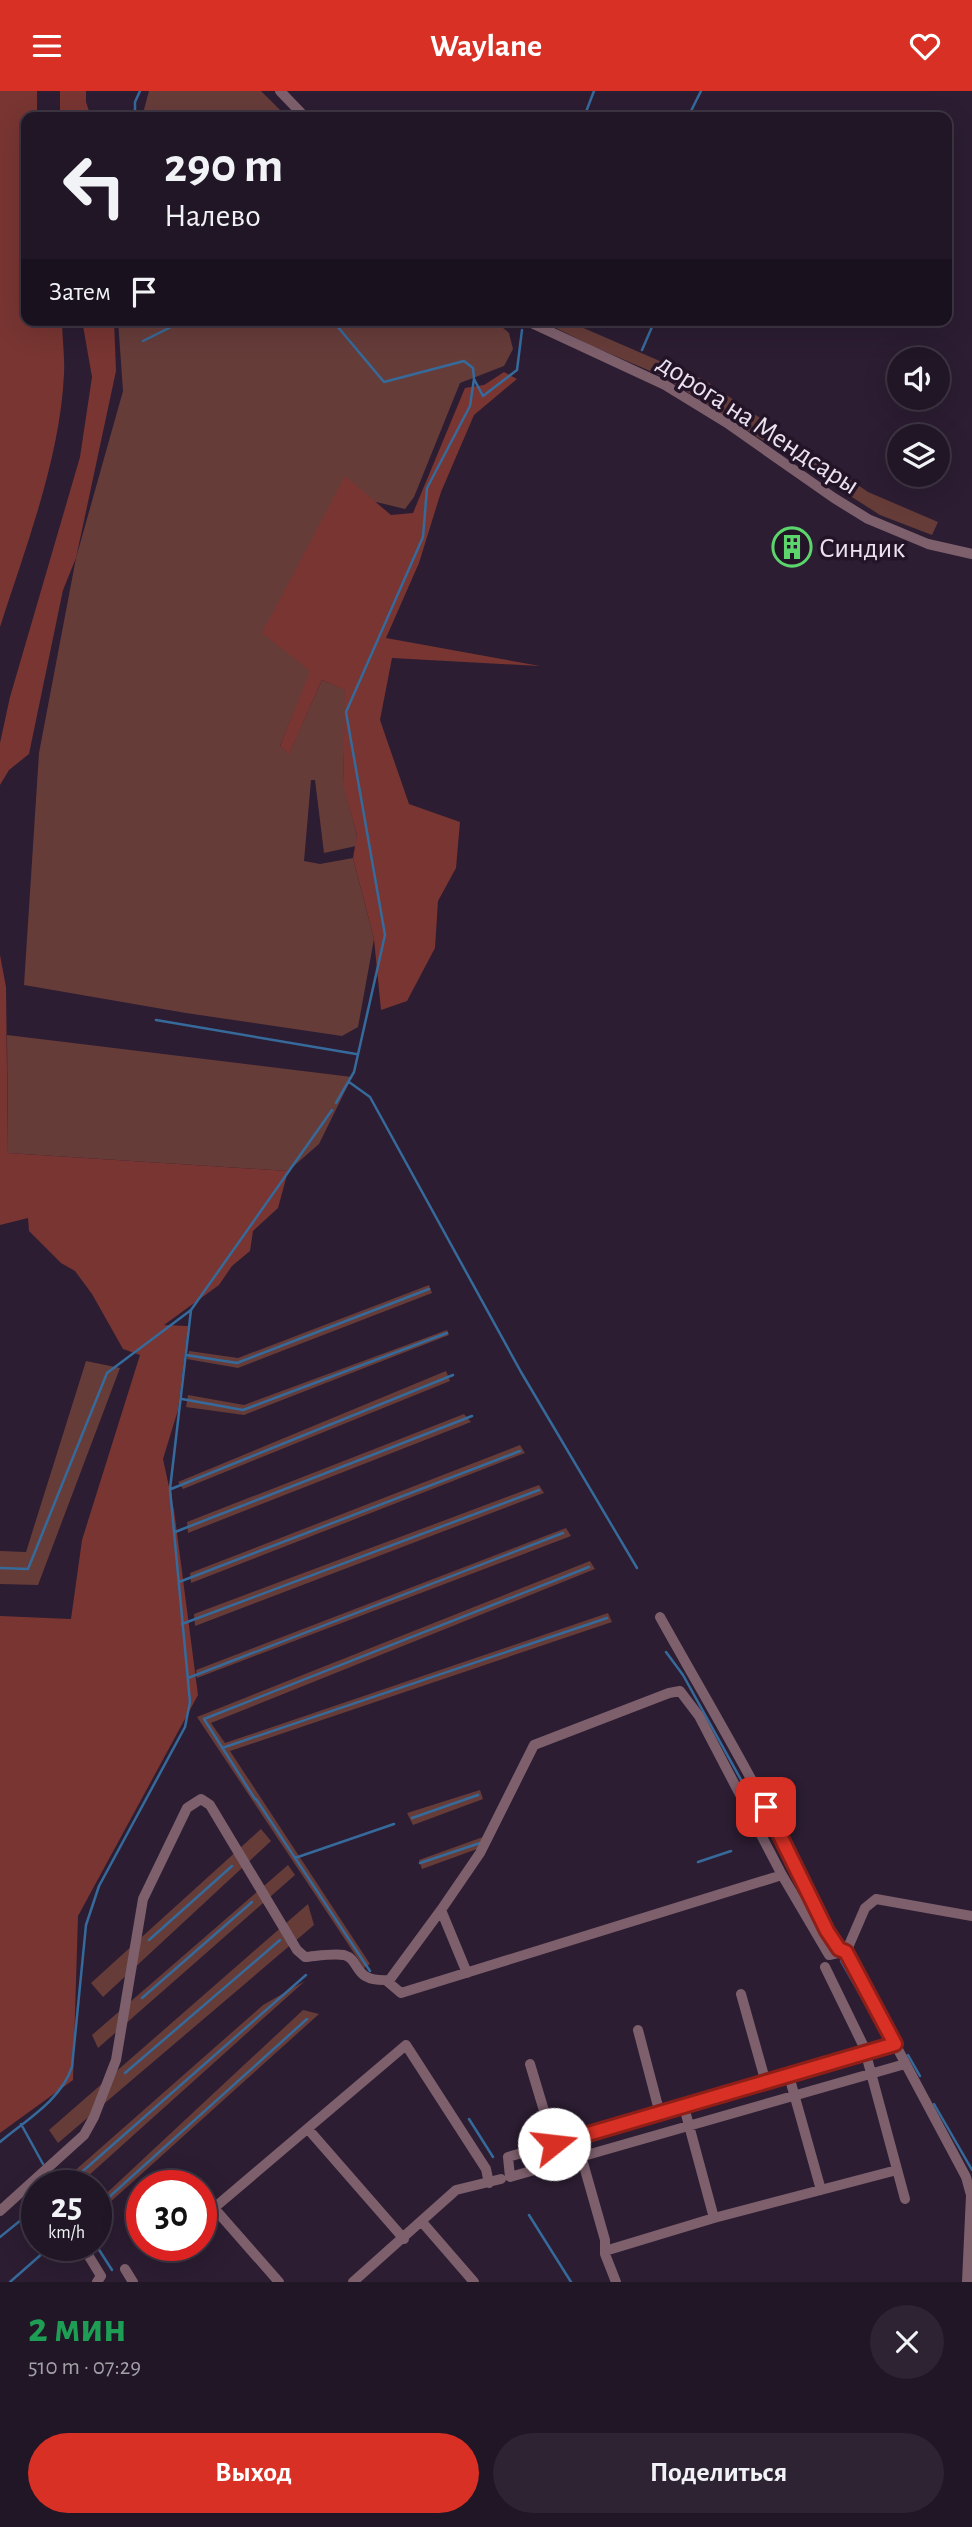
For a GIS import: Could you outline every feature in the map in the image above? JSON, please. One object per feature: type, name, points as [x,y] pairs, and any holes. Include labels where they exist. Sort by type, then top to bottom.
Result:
[{"type":"street","points":[[280,91],[300,112]]},
{"type":"street","name":"дорога на Мендсары","points":[[538,326],[666,385],[869,519],[928,544],[972,554]]},
{"type":"street","points":[[660,1617],[766,1807],[827,1931],[843,1950],[966,2177],[971,2195],[967,2282]]},
{"type":"street","points":[[53,2170],[84,2135],[94,2117],[116,2060],[144,1899],[187,1808],[201,1799],[210,1805],[297,1950],[305,1957],[344,1955],[352,1959],[360,1974],[375,1981],[389,1980],[480,1853],[534,1745],[657,1697],[680,1691],[699,1716],[782,1875],[829,1955],[843,1950],[865,1908],[876,1899],[972,1916]]},
{"type":"street","points":[[389,1980],[401,1993],[782,1875]]},
{"type":"street","points":[[441,1910],[467,1973]]},
{"type":"street","points":[[825,1967],[864,2047],[905,2199]]},
{"type":"street","points":[[741,1994],[766,2083]]},
{"type":"street","points":[[638,2030],[660,2113]]},
{"type":"street","points":[[895,2044],[508,2157],[510,2177],[905,2064]]},
{"type":"street","points":[[279,2282],[214,2209],[406,2045],[486,2169],[489,2183]]},
{"type":"street","points":[[530,2064],[554,2144]]},
{"type":"street","points":[[789,2076],[821,2190]]},
{"type":"street","points":[[684,2107],[714,2218]]},
{"type":"street","points":[[308,2129],[404,2239]]},
{"type":"street","points":[[576,2138],[605,2240],[605,2251],[616,2282]]},
{"type":"street","points":[[605,2251],[714,2218],[897,2170]]},
{"type":"street","points":[[353,2282],[456,2190],[501,2179]]},
{"type":"street","points":[[0,2211],[21,2196]]},
{"type":"street","points":[[422,2223],[474,2282]]},
{"type":"street","points":[[92,2261],[101,2276],[97,2282]]},
{"type":"street","points":[[125,2269],[133,2282]]},
{"type":"shaded area","points":[[0,91],[37,91],[37,112],[21,112],[21,326],[62,326],[64,367],[61,406],[49,470],[0,627]]},
{"type":"shaded area","points":[[60,91],[86,91],[89,112],[60,112]]},
{"type":"shaded area","points":[[149,91],[261,91],[282,112],[143,112]]},
{"type":"shaded area","points":[[83,326],[114,326],[116,371],[76,558],[63,590],[29,754],[9,770],[0,785],[0,743],[10,697],[80,457],[92,377]]},
{"type":"shaded area","points":[[118,326],[501,326],[509,333],[513,349],[504,366],[460,383],[414,497],[405,509],[372,501],[311,671],[280,746],[289,753],[322,680],[346,690],[343,783],[357,835],[356,846],[324,853],[315,780],[311,780],[304,861],[320,864],[353,858],[374,939],[358,1027],[342,1036],[24,985],[39,753],[76,558],[123,391]]},
{"type":"shaded area","points":[[552,326],[579,326],[706,381],[868,492],[938,522],[932,535],[880,515],[664,377]]},
{"type":"shaded area","points":[[504,372],[517,379],[474,415],[441,492],[419,563],[386,638],[540,666],[392,658],[380,720],[409,804],[460,822],[456,868],[438,901],[435,948],[407,1001],[381,1010],[374,939],[353,858],[357,835],[343,785],[345,690],[322,680],[289,754],[280,746],[310,671],[262,633],[345,476],[391,515],[413,513],[465,388],[484,385]]},
{"type":"shaded area","points":[[0,955],[6,987],[8,1153],[288,1171],[278,1208],[253,1231],[250,1251],[232,1266],[219,1285],[164,1325],[188,1326],[178,1410],[163,1459],[174,1510],[198,1695],[78,1916],[73,2080],[0,2133],[0,1616],[71,1619],[82,1540],[140,1355],[123,1349],[92,1294],[75,1271],[61,1263],[29,1231],[28,1218],[0,1225]]},
{"type":"shaded area","points":[[7,1035],[352,1077],[319,1144],[288,1171],[8,1153]]},
{"type":"shaded area","points":[[429,1285],[432,1293],[238,1368],[187,1359],[189,1351],[238,1358]]},
{"type":"shaded area","points":[[447,1330],[449,1335],[244,1415],[186,1407],[188,1395],[244,1405]]},
{"type":"shaded area","points":[[86,1361],[120,1368],[38,1585],[0,1584],[0,1551],[26,1552]]},
{"type":"shaded area","points":[[446,1371],[450,1381],[183,1489],[178,1482]]},
{"type":"shaded area","points":[[464,1414],[471,1422],[188,1533],[187,1522]]},
{"type":"shaded area","points":[[520,1445],[525,1453],[191,1583],[190,1573]]},
{"type":"shaded area","points":[[539,1485],[544,1493],[195,1626],[194,1614]]},
{"type":"shaded area","points":[[566,1528],[571,1536],[197,1678],[196,1670]]},
{"type":"shaded area","points":[[590,1561],[595,1569],[211,1723],[225,1743],[608,1613],[612,1622],[230,1751],[370,1964],[364,1968],[197,1717]]},
{"type":"shaded area","points":[[480,1790],[483,1799],[413,1825],[407,1813]]},
{"type":"shaded area","points":[[261,1829],[271,1841],[103,1997],[91,1983]]},
{"type":"shaded area","points":[[483,1837],[477,1849],[422,1869],[419,1860]]},
{"type":"shaded area","points":[[288,1865],[295,1875],[98,2048],[92,2035]]},
{"type":"shaded area","points":[[308,1904],[314,1925],[58,2143],[49,2130]]},
{"type":"shaded area","points":[[305,1981],[95,2170],[76,2170],[263,2005]]},
{"type":"shaded area","points":[[303,2010],[319,2014],[146,2170],[131,2170]]},
{"type":"shaded area","points":[[126,2175],[126,2188],[112,2200],[112,2188]]},
{"type":"waterway","points":[[135,112],[135,102],[140,91]]},
{"type":"waterway","points":[[586,112],[594,91]]},
{"type":"waterway","points":[[690,112],[701,91]]},
{"type":"waterway","points":[[143,341],[173,326]]},
{"type":"waterway","points":[[337,326],[384,382],[464,361],[473,368],[474,379]]},
{"type":"waterway","points":[[642,350],[652,326]]},
{"type":"waterway","points":[[336,1103],[354,1072],[385,935],[346,712],[423,537],[427,488],[470,406],[474,379],[483,396],[517,370],[522,330]]},
{"type":"waterway","points":[[156,1020],[356,1054]]},
{"type":"waterway","points":[[349,1082],[370,1097],[521,1372],[637,1568]]},
{"type":"waterway","points":[[0,1568],[28,1569],[107,1373],[191,1310],[332,1110]]},
{"type":"waterway","points":[[186,1355],[237,1363],[429,1289]]},
{"type":"waterway","points":[[0,2142],[42,2109],[67,2079],[72,2067],[86,1925],[99,1886],[185,1727],[190,1702],[170,1489],[191,1310]]},
{"type":"waterway","points":[[182,1399],[243,1410],[447,1333]]},
{"type":"waterway","points":[[171,1489],[453,1375]]},
{"type":"waterway","points":[[175,1532],[472,1416]]},
{"type":"waterway","points":[[179,1582],[520,1451]]},
{"type":"waterway","points":[[182,1624],[539,1490]]},
{"type":"waterway","points":[[188,1678],[563,1533]]},
{"type":"waterway","points":[[255,1799],[204,1719],[589,1567]]},
{"type":"waterway","points":[[222,1748],[607,1618]]},
{"type":"waterway","points":[[666,1652],[683,1675],[791,1870]]},
{"type":"waterway","points":[[412,1818],[478,1795]]},
{"type":"waterway","points":[[256,1799],[370,1971]]},
{"type":"waterway","points":[[295,1858],[394,1824]]},
{"type":"waterway","points":[[420,1863],[480,1843]]},
{"type":"waterway","points":[[698,1862],[731,1851]]},
{"type":"waterway","points":[[149,1940],[232,1866]]},
{"type":"waterway","points":[[142,1998],[252,1902]]},
{"type":"waterway","points":[[125,2073],[280,1940]]},
{"type":"waterway","points":[[841,1961],[877,2024]]},
{"type":"waterway","points":[[84,2170],[306,1975]]},
{"type":"waterway","points":[[112,2194],[307,2019]]},
{"type":"waterway","points":[[908,2055],[920,2076]]},
{"type":"waterway","points":[[934,2104],[972,2170]]},
{"type":"waterway","points":[[469,2119],[493,2157]]},
{"type":"waterway","points":[[21,2124],[43,2164]]},
{"type":"waterway","points":[[529,2215],[571,2282]]},
{"type":"waterway","points":[[0,2237],[21,2220]]},
{"type":"waterway","points":[[10,2282],[34,2261]]},
{"type":"waterway","points":[[106,2261],[112,2270]]},
{"type":"place","name":"Синдик","points":[[792,547]]},
{"type":"route","points":[[554,2144],[895,2044],[846,1952],[839,1949],[827,1931],[766,1807]]}]
